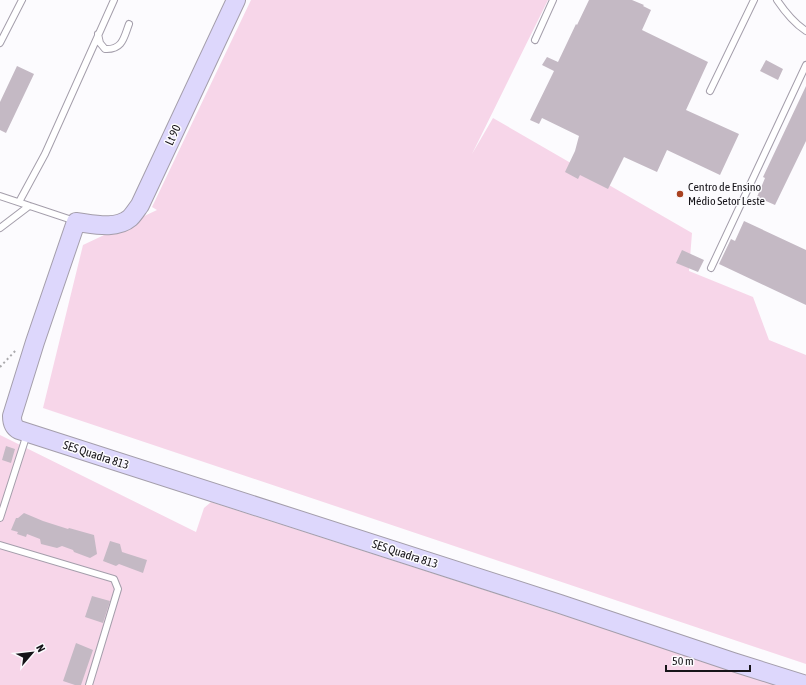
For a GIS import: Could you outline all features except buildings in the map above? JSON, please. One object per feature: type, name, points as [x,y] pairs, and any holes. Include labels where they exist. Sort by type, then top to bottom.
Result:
[{"type":"street","name":"Lt 90","points":[[76,222],[107,225],[118,224],[130,218],[140,205],[236,0]]},
{"type":"street","name":"SES Quadra 813","points":[[76,222],[35,342],[12,416],[12,422],[19,430],[552,601],[732,662],[806,685]]},
{"type":"lane","points":[[0,43],[22,0]]},
{"type":"lane","points":[[20,202],[44,154],[114,0]]},
{"type":"lane","points":[[535,40],[553,0]]},
{"type":"lane","points":[[710,91],[754,0]]},
{"type":"lane","points":[[777,0],[788,16],[806,31]]},
{"type":"lane","points":[[98,34],[100,42],[105,49],[112,49],[122,42],[129,24]]},
{"type":"lane","points":[[711,268],[806,65]]},
{"type":"lane","name":"Lt 90","points":[[0,196],[76,222]]},
{"type":"lane","points":[[0,228],[29,206]]},
{"type":"lane","points":[[0,518],[27,433]]},
{"type":"lane","points":[[0,545],[114,579],[118,589],[89,685]]},
{"type":"shaded area","points":[[251,0],[548,0],[472,154],[493,118],[692,233],[689,271],[753,297],[769,340],[806,355],[806,664],[43,408],[83,245],[157,210],[152,207]]},
{"type":"shaded area","points":[[0,435],[196,532],[204,508],[211,502],[780,685],[0,685]]},
{"type":"place","name":"Centro de Ensino Médio Setor Leste","points":[[680,194]]}]
